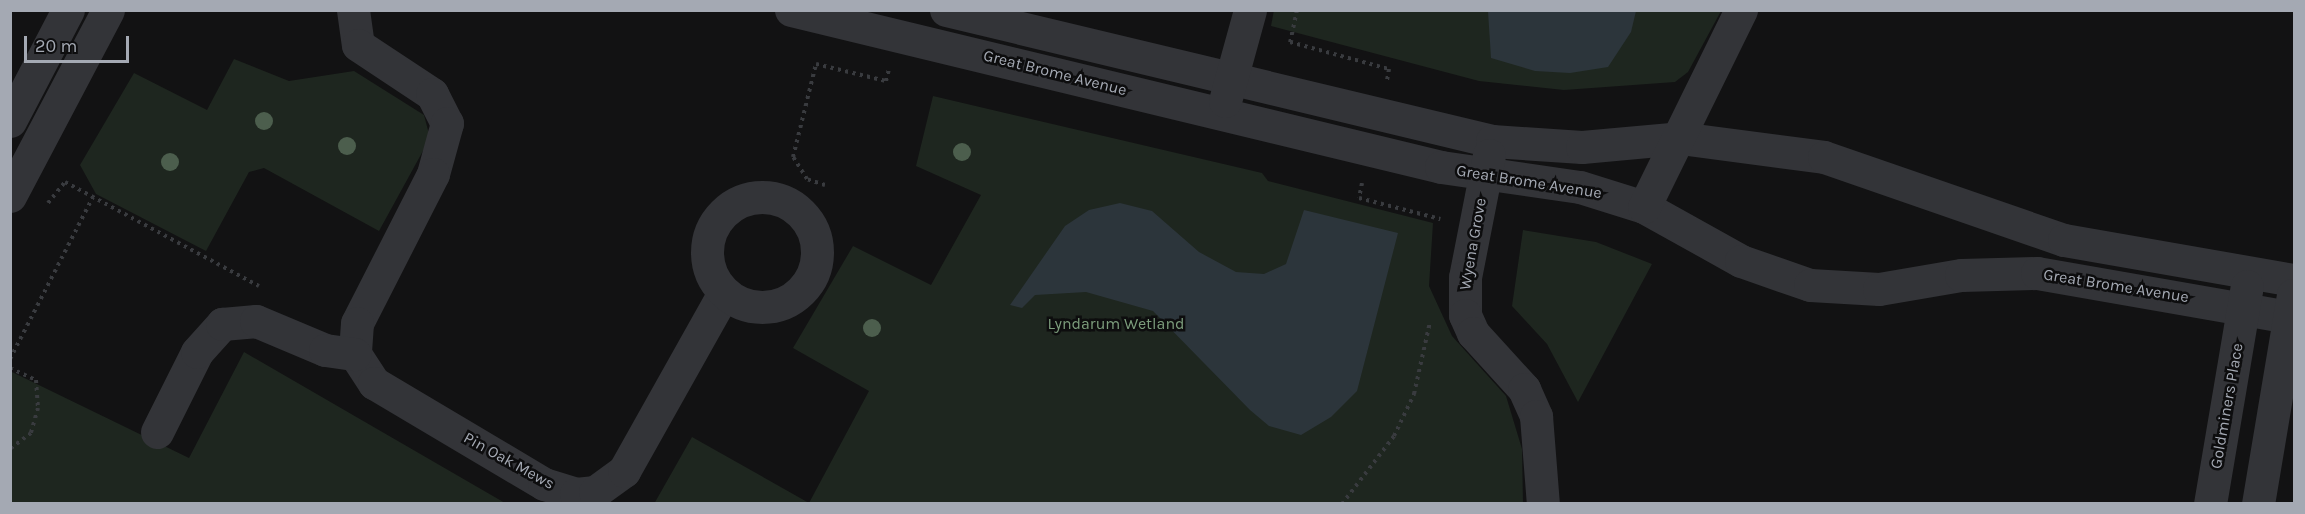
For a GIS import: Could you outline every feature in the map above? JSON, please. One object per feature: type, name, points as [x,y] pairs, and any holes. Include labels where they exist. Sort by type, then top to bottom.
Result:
[{"type":"street","points":[[10,121],[68,10]]},
{"type":"street","points":[[14,191],[108,10]]},
{"type":"street","points":[[157,432],[197,352],[222,324],[256,321],[325,350],[355,354],[362,307],[437,165],[447,123],[432,94],[363,50],[353,10]]},
{"type":"street","points":[[946,10],[1379,116],[1492,141],[1582,147],[1680,138],[1824,157],[2016,227],[2295,280]]},
{"type":"street","points":[[1222,113],[1250,10]]},
{"type":"street","points":[[1644,207],[1680,138],[1741,10]]},
{"type":"street","name":"Great Brome Avenue","points":[[807,12],[1370,151],[1486,176],[1580,187],[1644,207],[1742,261],[1810,285],[1879,289],[1961,275],[2037,273],[2244,308],[2293,307]]},
{"type":"street","name":"Wyena Grove","points":[[1492,141],[1465,277],[1465,315],[1473,333],[1524,389],[1536,416],[1543,504]]},
{"type":"street","name":"Goldminers Place","points":[[2210,504],[2249,273]]},
{"type":"street","name":"Pin Oak Mews","points":[[355,354],[382,388],[544,484],[576,494],[595,492],[624,471],[724,292]]},
{"type":"street","points":[[2258,504],[2293,307]]},
{"type":"path","points":[[1297,10],[1290,42],[1389,69],[1379,116]]},
{"type":"path","points":[[825,185],[807,179],[793,156],[816,64],[886,81],[899,36]]},
{"type":"path","points":[[1370,151],[1359,198],[1440,217],[1440,227]]},
{"type":"path","points":[[14,191],[45,206],[65,182],[271,292]]},
{"type":"path","points":[[10,359],[93,197]]},
{"type":"path","points":[[1341,504],[1394,435],[1414,394],[1432,311]]},
{"type":"path","points":[[10,368],[36,380],[38,408],[30,433],[10,449]]},
{"type":"green space","points":[[1274,10],[1721,11],[1688,72],[1675,82],[1564,90],[1479,81],[1271,26]]},
{"type":"green space","points":[[234,59],[289,81],[354,71],[424,115],[429,134],[424,149],[379,231],[264,168],[249,172],[206,251],[96,194],[80,165],[134,73],[207,110]]},
{"type":"green space","name":"Lyndarum Wetland","points":[[933,96],[1262,173],[1268,181],[1433,223],[1429,286],[1452,336],[1506,396],[1522,449],[1523,503],[654,504],[692,437],[809,503],[869,391],[793,348],[853,246],[931,285],[981,195],[916,166]]},
{"type":"green space","points":[[1523,230],[1596,242],[1652,264],[1578,402],[1547,344],[1512,306]]},
{"type":"green space","points":[[244,352],[505,503],[11,503],[10,371],[189,458]]},
{"type":"shaded area","points":[[1488,10],[1636,11],[1631,32],[1608,67],[1570,73],[1535,71],[1491,58]]},
{"type":"shaded area","points":[[1120,203],[1152,211],[1199,252],[1236,272],[1264,274],[1286,264],[1304,210],[1398,233],[1357,391],[1331,417],[1301,435],[1269,426],[1250,410],[1153,311],[1086,292],[1035,295],[1022,308],[1010,305],[1065,226],[1089,210]]}]
